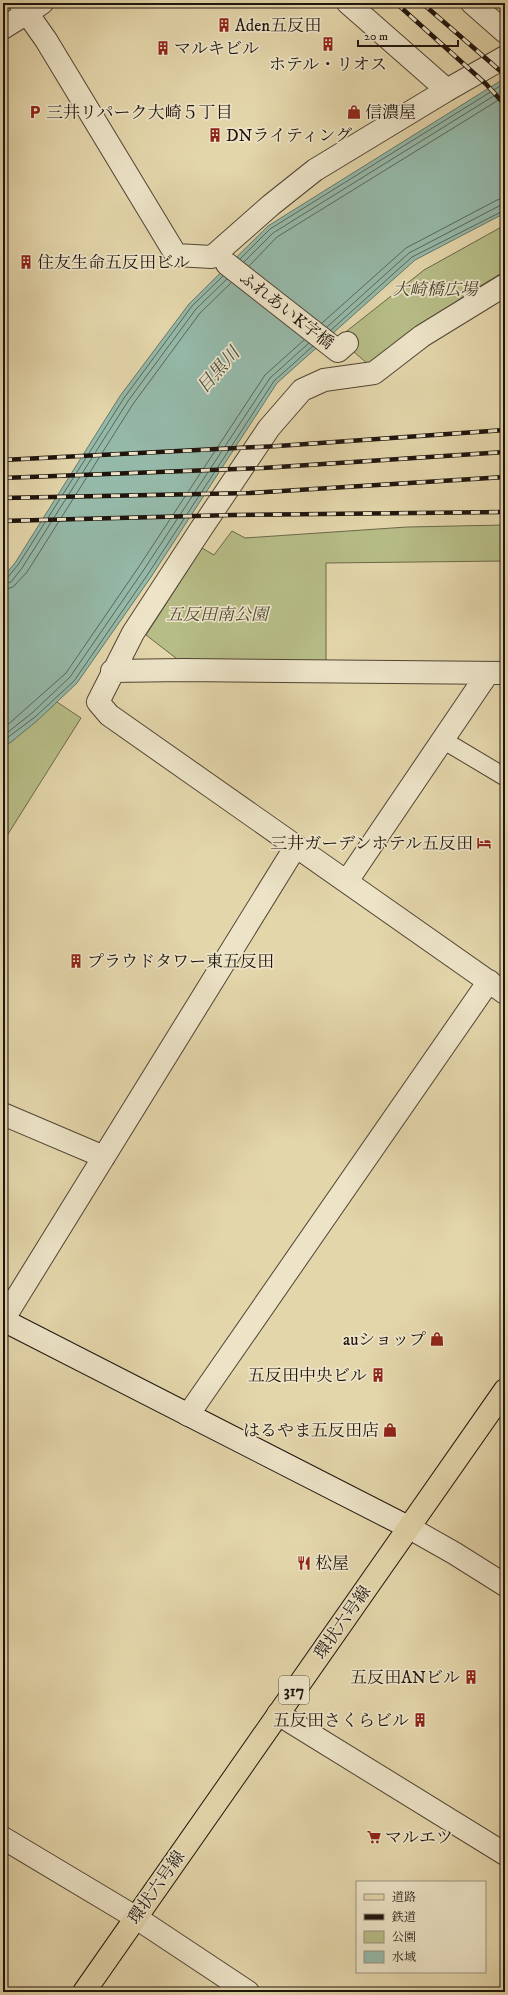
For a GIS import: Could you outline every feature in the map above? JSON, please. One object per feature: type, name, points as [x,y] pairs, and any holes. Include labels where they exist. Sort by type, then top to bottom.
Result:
[{"type":"main road","name":"環状六号線","points":[[84,1992],[505,1390]]},
{"type":"street","points":[[348,3],[447,90]]},
{"type":"street","points":[[472,3],[505,32]]},
{"type":"street","points":[[3,28],[30,6],[46,40],[176,255],[212,257],[271,204],[315,170],[447,90],[505,57]]},
{"type":"street","name":"ふれあいK字橋","points":[[227,264],[338,350],[347,343]]},
{"type":"street","points":[[188,1415],[497,987],[109,715],[98,702],[112,671],[134,633],[269,428],[302,390],[324,380],[374,373],[422,336],[505,285]]},
{"type":"street","points":[[112,671],[184,670],[496,673]]},
{"type":"street","points":[[347,881],[443,740],[496,673]]},
{"type":"street","points":[[296,846],[3,1320],[408,1527],[454,1553],[505,1585]]},
{"type":"street","points":[[3,1114],[104,1156]]},
{"type":"street","points":[[278,1714],[505,1854]]},
{"type":"street","points":[[3,1838],[135,1917],[248,1992]]},
{"type":"lane","points":[[443,740],[505,777]]},
{"type":"green space","name":"大崎橋広場","points":[[505,225],[505,271],[464,296],[369,365],[338,338],[424,270]]},
{"type":"green space","name":"五反田南公園","points":[[505,525],[505,561],[326,563],[326,664],[181,662],[146,635],[202,548],[214,555],[232,531],[245,538],[407,527]]},
{"type":"green space","points":[[57,702],[81,718],[3,842],[3,746],[11,742]]},
{"type":"water","name":"目黒川","points":[[505,78],[505,213],[415,260],[277,383],[151,577],[77,683],[38,720],[11,742],[3,746],[3,577],[15,563],[120,396],[189,304],[268,226]]},
{"type":"railway","points":[[396,3],[486,84],[505,105]]},
{"type":"railway","points":[[422,3],[505,75]]},
{"type":"railway","points":[[3,460],[278,446],[505,430]]},
{"type":"railway","points":[[3,478],[263,468],[505,452]]},
{"type":"railway","points":[[3,498],[250,493],[505,477]]},
{"type":"railway","points":[[3,521],[233,515],[505,512]]},
{"type":"place","name":"Aden五反田","points":[[224,25]]},
{"type":"place","name":"ホテル・リオス","points":[[328,44]]},
{"type":"place","name":"マルキビル","points":[[163,48]]},
{"type":"place","name":"三井リパーク大崎５丁目","points":[[35,112]]},
{"type":"place","name":"信濃屋","points":[[354,112]]},
{"type":"place","name":"DNライティング","points":[[215,135]]},
{"type":"place","name":"住友生命五反田ビル","points":[[26,262]]},
{"type":"place","name":"三井ガーデンホテル五反田","points":[[484,843]]},
{"type":"place","name":"プラウドタワー東五反田","points":[[76,961]]},
{"type":"place","name":"auショップ","points":[[437,1339]]},
{"type":"place","name":"五反田中央ビル","points":[[378,1375]]},
{"type":"place","name":"はるやま五反田店","points":[[390,1430]]},
{"type":"place","name":"松屋","points":[[304,1563]]},
{"type":"place","name":"五反田ANビル","points":[[471,1677]]},
{"type":"place","name":"五反田さくらビル","points":[[420,1720]]},
{"type":"place","name":"マルエツ","points":[[374,1837]]}]
